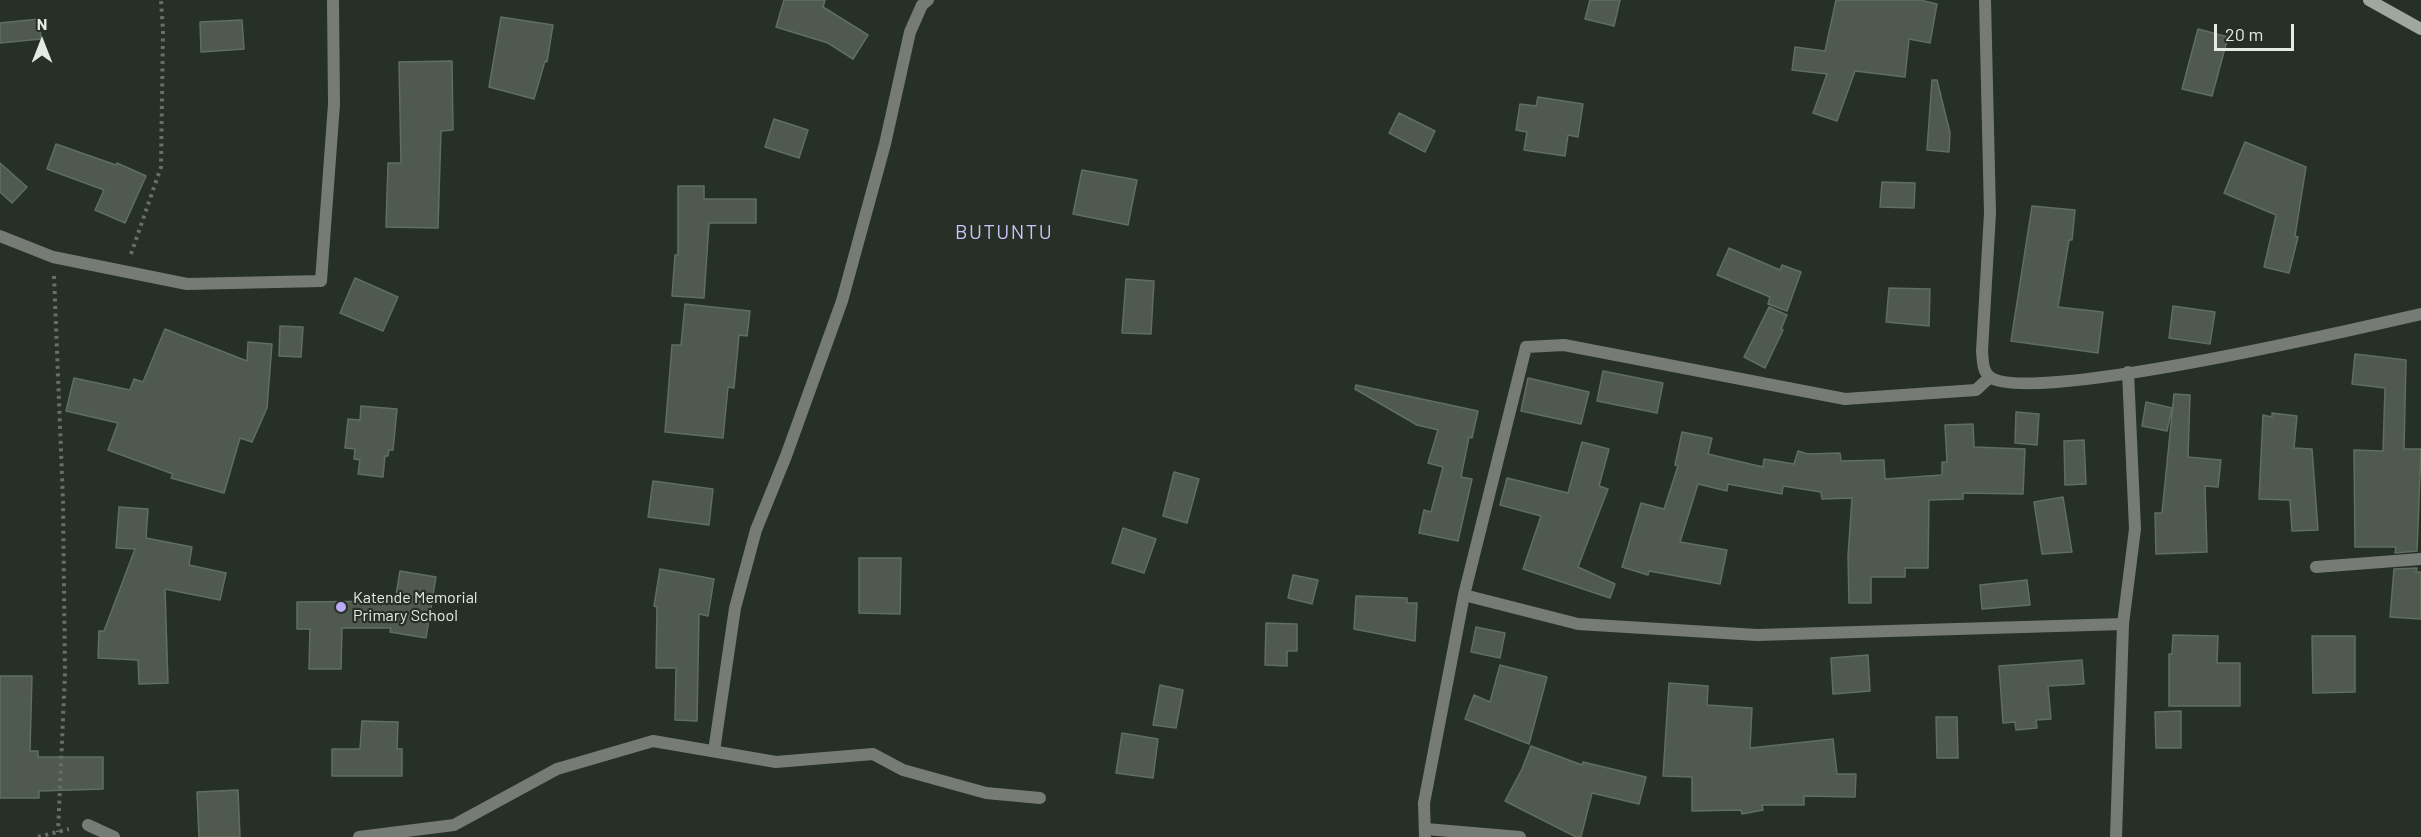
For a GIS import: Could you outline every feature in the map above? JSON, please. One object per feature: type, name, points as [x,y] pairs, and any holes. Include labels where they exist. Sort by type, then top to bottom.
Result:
[{"type":"street","points":[[0,236],[53,257],[187,284],[321,281],[334,104],[333,0]]},
{"type":"street","points":[[714,751],[735,608],[756,530],[786,456],[842,301],[885,144],[910,32],[922,5],[928,0]]},
{"type":"street","points":[[1985,0],[1990,213],[1982,351],[1984,369],[1990,377],[2009,383],[2059,381],[2177,366],[2421,314]]},
{"type":"street","points":[[2369,0],[2421,29]]},
{"type":"street","points":[[1520,837],[1426,833],[1424,803],[1464,595],[1526,347],[1564,345],[1845,399],[1976,390],[1990,377]]},
{"type":"street","points":[[2116,837],[2123,624],[2135,529],[2128,372]]},
{"type":"street","points":[[2316,567],[2421,559]]},
{"type":"street","points":[[1464,595],[1578,624],[1757,636],[2123,624]]},
{"type":"street","points":[[359,837],[454,825],[557,770],[653,741],[776,762],[873,754],[903,770],[986,793],[1040,798]]},
{"type":"street","points":[[88,825],[114,837]]},
{"type":"path","points":[[124,272],[161,167],[163,31],[161,0]]},
{"type":"path","points":[[53,257],[63,501],[65,672],[58,832]]},
{"type":"building","points":[[784,0],[825,0],[823,7],[868,35],[853,59],[828,43],[776,27]]},
{"type":"building","points":[[1590,0],[1620,0],[1614,26],[1585,19]]},
{"type":"building","points":[[1836,0],[1920,0],[1937,4],[1930,43],[1909,39],[1905,77],[1855,71],[1837,121],[1813,113],[1827,74],[1792,70],[1795,47],[1825,51]]},
{"type":"building","points":[[501,17],[553,25],[547,62],[545,61],[534,99],[489,87]]},
{"type":"building","points":[[39,19],[41,39],[0,43],[0,23]]},
{"type":"building","points":[[242,20],[244,49],[201,52],[200,22]]},
{"type":"building","points":[[2198,29],[2228,37],[2212,96],[2182,89]]},
{"type":"building","points":[[452,61],[453,130],[441,131],[438,228],[386,227],[388,163],[401,163],[399,62]]},
{"type":"building","points":[[1932,80],[1937,80],[1950,133],[1949,152],[1927,150]]},
{"type":"building","points":[[1538,97],[1583,104],[1578,137],[1568,135],[1565,156],[1524,150],[1527,132],[1516,130],[1520,104],[1536,106]]},
{"type":"building","points":[[1399,113],[1435,131],[1425,152],[1389,133]]},
{"type":"building","points":[[774,119],[808,130],[799,158],[765,147]]},
{"type":"building","points":[[2245,142],[2306,167],[2295,236],[2298,237],[2289,273],[2264,267],[2276,215],[2224,193]]},
{"type":"building","points":[[56,144],[116,165],[117,163],[146,176],[125,223],[95,210],[104,190],[47,169]]},
{"type":"building","points":[[0,163],[27,187],[12,203],[0,192]]},
{"type":"building","points":[[1082,170],[1137,180],[1128,225],[1073,214]]},
{"type":"building","points":[[1882,182],[1915,183],[1914,208],[1880,207]]},
{"type":"building","points":[[678,186],[704,186],[704,199],[756,199],[756,223],[709,223],[704,298],[672,296],[675,255],[678,255]]},
{"type":"building","points":[[2032,206],[2075,210],[2072,240],[2069,240],[2058,307],[2103,312],[2098,353],[2011,341]]},
{"type":"building","points":[[1729,248],[1780,270],[1782,265],[1801,272],[1787,311],[1768,304],[1770,297],[1717,275]]},
{"type":"building","points":[[355,278],[398,297],[383,331],[340,313]]},
{"type":"building","points":[[1126,279],[1154,281],[1151,334],[1122,333]]},
{"type":"building","points":[[1889,288],[1930,289],[1929,326],[1886,322]]},
{"type":"building","points":[[685,304],[750,311],[747,336],[739,335],[734,388],[728,387],[723,438],[665,432],[672,345],[681,345]]},
{"type":"building","points":[[2173,306],[2215,312],[2210,344],[2169,338]]},
{"type":"building","points":[[1769,307],[1787,315],[1781,329],[1783,330],[1765,368],[1744,357]]},
{"type":"building","points":[[280,326],[303,327],[301,357],[279,356]]},
{"type":"building","points":[[165,329],[247,361],[248,342],[272,344],[267,408],[252,442],[240,438],[224,493],[171,478],[173,474],[108,450],[118,423],[66,411],[74,378],[130,390],[134,379],[143,382]]},
{"type":"building","points":[[2355,354],[2406,360],[2404,449],[2421,449],[2417,551],[2395,553],[2396,547],[2355,547],[2354,450],[2383,451],[2385,388],[2352,384]]},
{"type":"building","points":[[1603,371],[1663,383],[1657,413],[1597,401]]},
{"type":"building","points":[[1528,378],[1589,392],[1581,424],[1521,411]]},
{"type":"building","points":[[1356,385],[1478,411],[1472,438],[1469,437],[1461,477],[1472,479],[1458,541],[1419,533],[1424,510],[1431,512],[1443,467],[1428,463],[1438,430],[1417,425],[1355,389]]},
{"type":"building","points":[[2174,394],[2190,395],[2188,457],[2221,460],[2218,487],[2205,486],[2207,552],[2156,554],[2155,513],[2162,513]]},
{"type":"building","points":[[2146,402],[2172,408],[2167,431],[2142,426]]},
{"type":"building","points":[[361,406],[397,409],[393,450],[389,450],[388,456],[385,456],[383,477],[358,474],[360,460],[354,459],[355,449],[345,448],[348,419],[360,420]]},
{"type":"building","points":[[2016,412],[2039,414],[2037,445],[2015,443]]},
{"type":"building","points":[[2272,413],[2297,416],[2294,448],[2312,449],[2318,530],[2292,531],[2290,500],[2259,499],[2263,415],[2272,417]]},
{"type":"building","points":[[1973,424],[1974,447],[2025,449],[2023,494],[1963,493],[1963,499],[1929,500],[1928,568],[1905,568],[1905,577],[1871,577],[1871,603],[1849,603],[1848,556],[1852,498],[1822,499],[1821,492],[1783,486],[1782,494],[1728,484],[1727,491],[1698,484],[1680,542],[1727,550],[1720,584],[1649,571],[1648,575],[1622,567],[1641,503],[1664,509],[1678,466],[1675,465],[1682,432],[1712,438],[1708,454],[1763,467],[1764,459],[1794,464],[1798,451],[1808,454],[1840,453],[1841,461],[1884,460],[1885,479],[1942,475],[1942,462],[1947,462],[1945,425]]},
{"type":"building","points":[[2084,440],[2086,484],[2065,485],[2064,441]]},
{"type":"building","points":[[1582,442],[1609,449],[1599,486],[1608,489],[1578,567],[1615,584],[1610,598],[1523,569],[1541,516],[1500,505],[1507,478],[1568,493]]},
{"type":"building","points":[[1174,472],[1199,479],[1187,523],[1163,516]]},
{"type":"building","points":[[653,481],[713,489],[709,525],[648,517]]},
{"type":"building","points":[[2063,497],[2072,552],[2042,554],[2034,502]]},
{"type":"building","points":[[119,507],[148,509],[146,538],[192,547],[189,565],[226,573],[220,600],[165,589],[168,683],[139,684],[138,660],[98,658],[99,631],[104,631],[135,549],[116,548]]},
{"type":"building","points":[[1123,528],[1156,539],[1144,573],[1112,563]]},
{"type":"building","points":[[859,558],[901,558],[900,614],[859,613]]},
{"type":"building","points":[[2417,568],[2416,572],[2421,572],[2421,619],[2390,617],[2394,569]]},
{"type":"building","points":[[660,569],[714,579],[708,616],[699,614],[697,721],[675,720],[676,668],[656,668],[657,607],[654,606]]},
{"type":"building","points":[[400,571],[436,577],[426,638],[390,632],[391,628],[342,628],[341,669],[309,669],[310,629],[297,629],[297,602],[395,601]]},
{"type":"building","points":[[1293,575],[1318,580],[1312,604],[1288,598]]},
{"type":"building","points":[[2027,580],[2030,605],[1982,609],[1980,585]]},
{"type":"building","points":[[1356,596],[1407,598],[1407,603],[1417,603],[1415,641],[1354,629]]},
{"type":"building","points":[[1266,623],[1297,624],[1297,651],[1287,651],[1287,666],[1265,665]]},
{"type":"building","points":[[1476,627],[1505,633],[1500,658],[1471,652]]},
{"type":"building","points":[[2173,635],[2218,636],[2217,663],[2240,663],[2240,706],[2169,706],[2169,654],[2172,654]]},
{"type":"building","points":[[2312,636],[2355,636],[2355,692],[2313,693]]},
{"type":"building","points":[[1868,655],[1870,691],[1833,694],[1831,658]]},
{"type":"building","points":[[2082,660],[2084,684],[2048,686],[2051,719],[2036,720],[2037,728],[2016,730],[2015,722],[2003,723],[1999,666]]},
{"type":"building","points":[[1500,665],[1547,677],[1529,744],[1465,719],[1474,695],[1490,702]]},
{"type":"building","points":[[0,676],[32,676],[30,751],[38,751],[38,757],[103,757],[103,789],[39,791],[39,798],[0,798]]},
{"type":"building","points":[[1669,683],[1708,686],[1707,705],[1752,708],[1750,748],[1833,739],[1837,774],[1856,774],[1855,797],[1804,796],[1804,805],[1762,805],[1763,810],[1742,814],[1741,810],[1692,811],[1692,777],[1663,776]]},
{"type":"building","points":[[1160,685],[1183,690],[1176,728],[1153,725]]},
{"type":"building","points":[[2181,711],[2181,748],[2156,748],[2155,712]]},
{"type":"building","points":[[1936,717],[1957,717],[1958,758],[1937,758]]},
{"type":"building","points":[[362,721],[398,722],[397,749],[402,749],[402,776],[332,776],[332,749],[360,749]]},
{"type":"building","points":[[1122,733],[1158,739],[1153,778],[1116,773]]},
{"type":"building","points":[[1531,746],[1582,765],[1583,762],[1646,777],[1639,804],[1592,793],[1581,837],[1576,837],[1505,801]]},
{"type":"building","points":[[238,790],[240,837],[199,837],[197,792]]},
{"type":"place","name":"Katende Memorial Primary School","points":[[341,607]]},
{"type":"district","name":"BUTUNTU","points":[[1004,232]]}]
